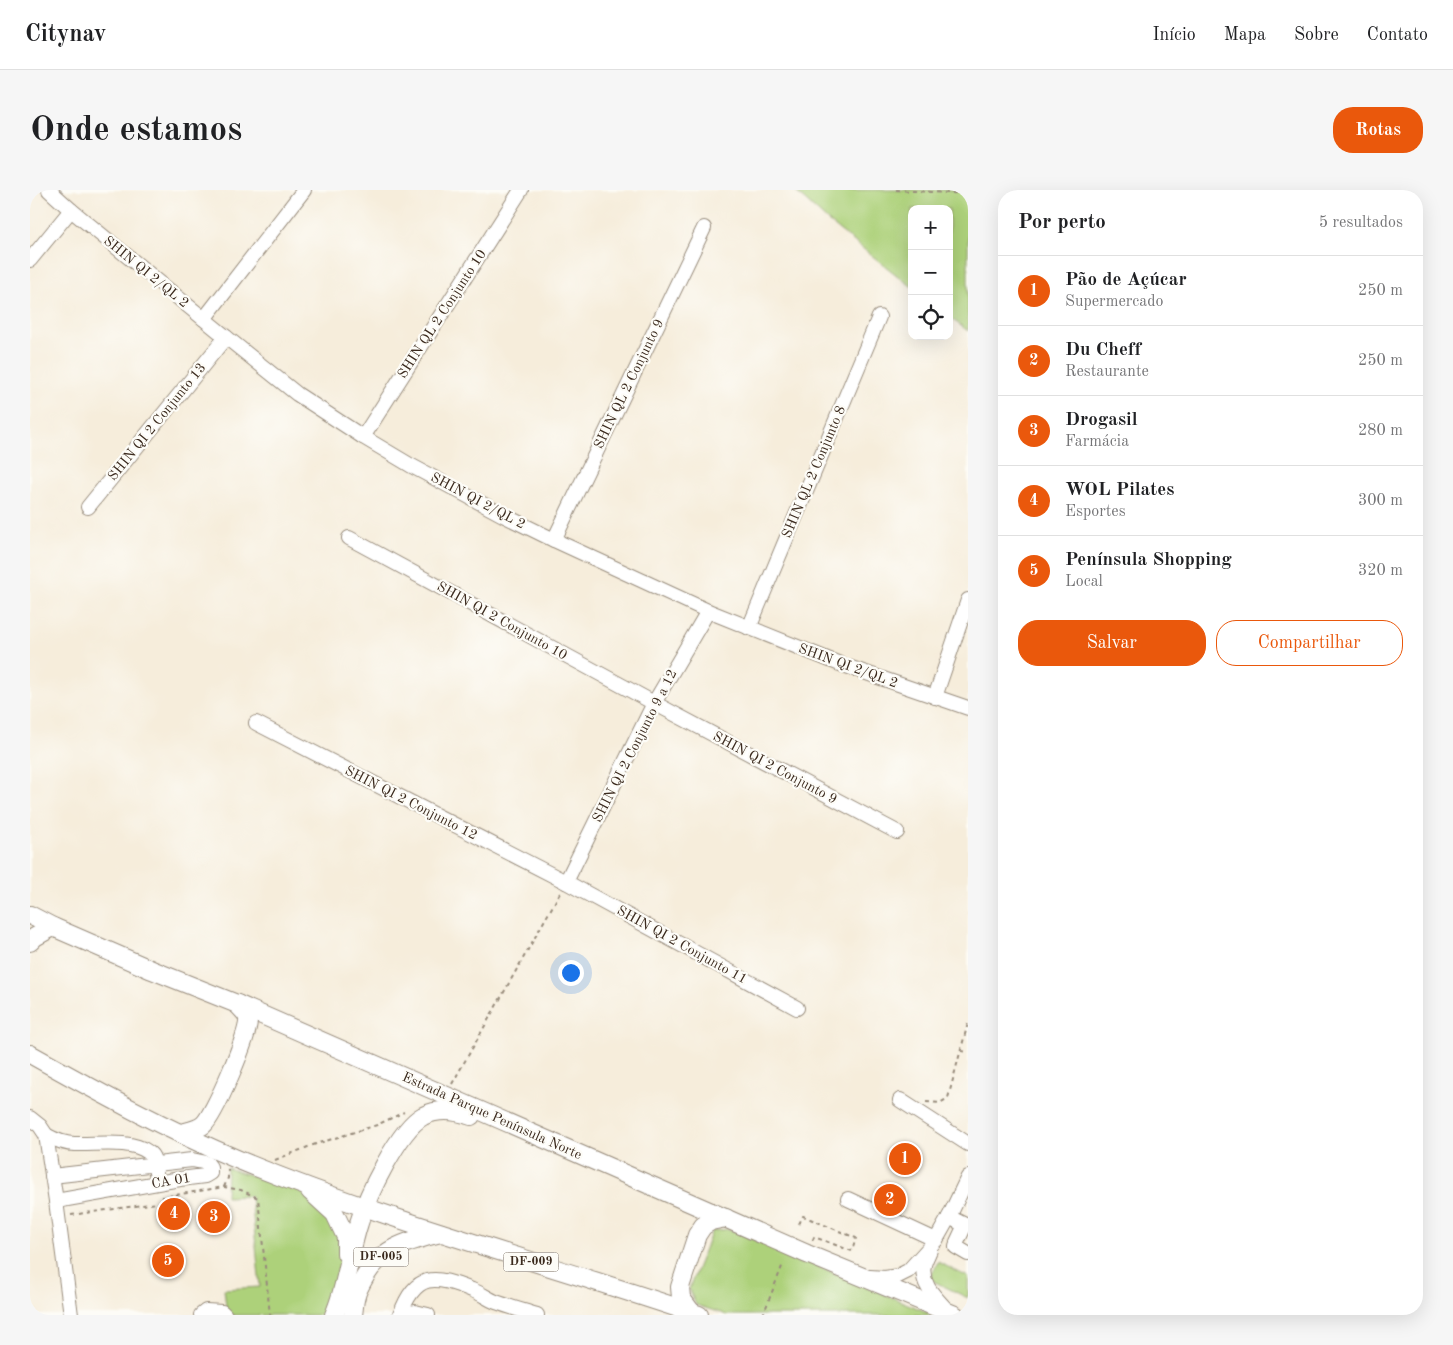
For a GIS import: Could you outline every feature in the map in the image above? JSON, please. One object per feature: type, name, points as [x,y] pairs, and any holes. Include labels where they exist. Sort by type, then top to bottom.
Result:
[{"type":"main road","name":"Estrada Parque Península Norte","points":[[30,915],[52,927],[237,1004],[807,1254],[952,1314]]},
{"type":"main road","points":[[30,942],[52,927]]},
{"type":"main road","points":[[181,1133],[197,1129],[209,1118],[231,1072],[248,1029],[246,1014],[237,1004]]},
{"type":"main road","name":"DF-009","points":[[30,1054],[102,1094],[239,1160],[441,1233],[695,1314]]},
{"type":"main road","points":[[364,1206],[373,1186],[408,1128],[424,1116],[436,1111],[450,1110],[463,1113],[515,1133],[536,1135]]},
{"type":"main road","points":[[304,1185],[335,1214],[346,1237],[346,1275]]},
{"type":"main road","name":"DF-005","points":[[334,1315],[340,1301],[364,1206]]},
{"type":"main road","points":[[695,1314],[681,1298],[680,1287],[697,1235],[703,1226],[711,1221],[726,1218]]},
{"type":"main road","name":"DF-005","points":[[354,1315],[356,1295],[375,1262],[394,1247],[441,1233]]},
{"type":"street","name":"SHIN QI 2/QL 2","points":[[50,190],[71,210],[297,394],[363,437],[464,494],[554,540],[708,611],[840,664],[968,708]]},
{"type":"street","points":[[204,319],[304,190]]},
{"type":"street","name":"SHIN QL 2 Conjunto 10","points":[[363,437],[521,190]]},
{"type":"street","points":[[30,260],[71,210]]},
{"type":"street","name":"SHIN QL 2 Conjunto 9","points":[[554,540],[704,228]]},
{"type":"street","name":"SHIN QL 2 Conjunto 8","points":[[749,628],[879,317]]},
{"type":"street","name":"SHIN QI 2 Conjunto 13","points":[[88,507],[226,337]]},
{"type":"street","name":"SHIN QI 2 Conjunto 10","points":[[349,538],[654,703]]},
{"type":"street","points":[[935,697],[968,600]]},
{"type":"street","name":"SHIN QI 2 Conjunto 9 a 12","points":[[566,882],[654,703],[708,611]]},
{"type":"street","name":"SHIN QI 2 Conjunto 9","points":[[654,703],[897,832]]},
{"type":"street","name":"SHIN QI 2 Conjunto 12","points":[[256,723],[566,882]]},
{"type":"street","name":"SHIN QI 2 Conjunto 11","points":[[566,882],[797,1008]]},
{"type":"street","points":[[900,1100],[968,1144]]},
{"type":"street","points":[[36,1126],[55,1140],[74,1144],[103,1143],[134,1147],[148,1152],[155,1164],[157,1184]]},
{"type":"street","points":[[36,1126],[52,1176],[71,1315]]},
{"type":"street","name":"CA 01","points":[[52,1176],[192,1160],[207,1163],[210,1167],[210,1173],[205,1176],[56,1201]]},
{"type":"street","points":[[952,1314],[932,1295],[924,1275],[924,1265],[968,1177]]},
{"type":"street","points":[[848,1199],[934,1242]]},
{"type":"street","points":[[949,1217],[965,1225],[956,1247],[968,1254]]},
{"type":"street","points":[[864,1277],[885,1278],[898,1276],[908,1271],[934,1242]]},
{"type":"street","points":[[400,1315],[409,1294],[426,1280],[436,1278],[473,1290],[495,1302],[537,1315]]},
{"type":"street","points":[[201,1315],[206,1312],[222,1312],[225,1315]]},
{"type":"street","points":[[400,1315],[415,1312],[428,1315]]},
{"type":"path","points":[[896,190],[968,194]]},
{"type":"path","points":[[445,1096],[566,882]]},
{"type":"path","points":[[924,1102],[940,1103],[948,1098],[968,1023]]},
{"type":"path","points":[[961,1051],[968,1052]]},
{"type":"path","points":[[257,1167],[313,1145],[377,1125],[408,1110]]},
{"type":"path","points":[[58,1217],[164,1202],[163,1197],[224,1187],[249,1193],[258,1198],[270,1315]]},
{"type":"path","points":[[799,1224],[803,1216],[856,1238],[852,1251],[814,1237],[807,1254]]},
{"type":"path","points":[[763,1315],[783,1264]]},
{"type":"green space","points":[[794,190],[968,190],[968,331],[953,320],[953,205],[908,205],[908,284],[829,222]]},
{"type":"green space","points":[[227,1168],[301,1191],[325,1212],[341,1237],[341,1272],[327,1315],[227,1315],[224,1289],[260,1287],[251,1196],[226,1197]]},
{"type":"green space","points":[[729,1229],[934,1315],[727,1315],[696,1305],[689,1289],[712,1231]]},
{"type":"green space","points":[[938,1262],[968,1277],[968,1298],[929,1279]]},
{"type":"place","name":"Pão de Açúcar","points":[[905,1159]]},
{"type":"place","name":"Du Cheff","points":[[890,1200]]},
{"type":"place","name":"WOL Pilates","points":[[174,1214]]},
{"type":"place","name":"Drogasil","points":[[214,1217]]},
{"type":"place","name":"Península Shopping","points":[[168,1261]]}]
